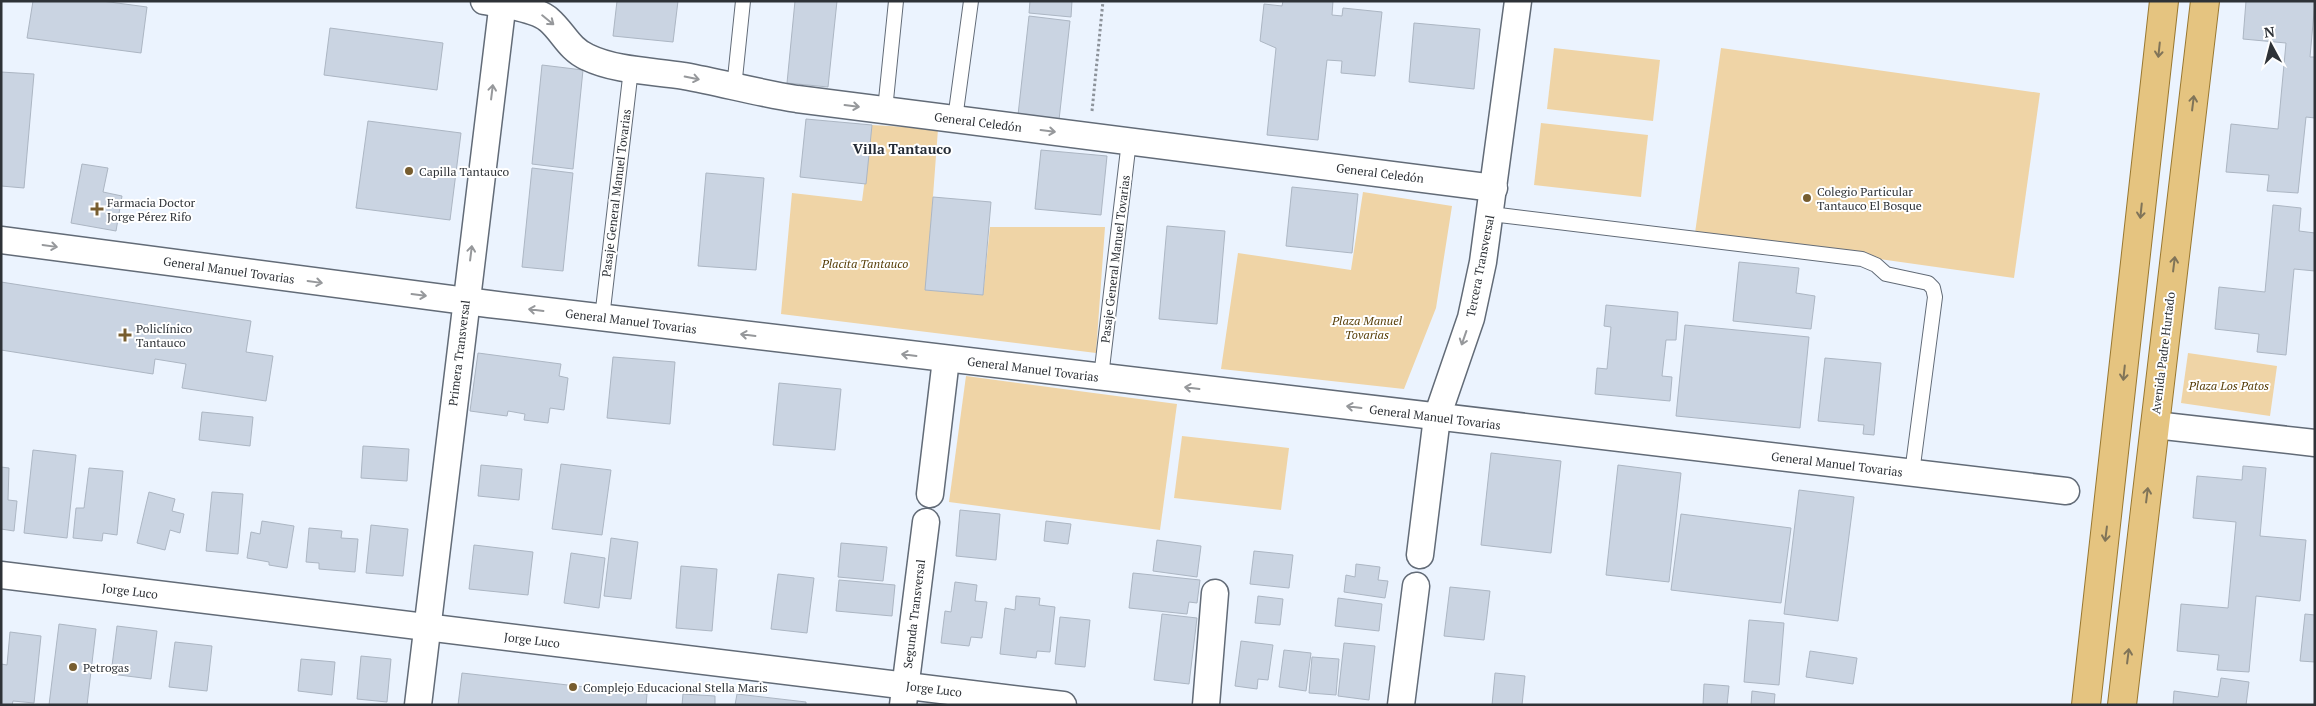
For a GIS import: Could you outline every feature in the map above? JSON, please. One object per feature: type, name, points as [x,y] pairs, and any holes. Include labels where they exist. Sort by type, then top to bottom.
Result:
[{"type":"main road","points":[[2086,705],[2164,1]]},
{"type":"main road","name":"Avenida Padre Hurtado","points":[[2122,705],[2205,1]]},
{"type":"street","name":"Tercera Transversal","points":[[1420,555],[1437,417],[1471,318],[1484,262],[1518,1]]},
{"type":"street","name":"General Celedón","points":[[496,2],[540,14],[549,19],[573,49],[588,58],[631,69],[684,76],[734,88],[797,99],[1494,188]]},
{"type":"street","name":"Primera Transversal","points":[[418,705],[465,302],[496,2]]},
{"type":"street","name":"General Manuel Tovarias","points":[[1,240],[465,302],[2066,491]]},
{"type":"street","points":[[930,494],[946,359]]},
{"type":"street","points":[[2155,425],[2315,443]]},
{"type":"street","name":"Segunda Transversal","points":[[904,695],[926,522]]},
{"type":"street","name":"Jorge Luco","points":[[1,575],[428,627],[904,695],[1063,705]]},
{"type":"street","points":[[1401,705],[1416,586]]},
{"type":"street","points":[[1206,705],[1215,593]]},
{"type":"lane","points":[[734,88],[743,1]]},
{"type":"lane","points":[[885,110],[896,1]]},
{"type":"lane","points":[[955,119],[970,1]]},
{"type":"lane","name":"Pasaje General Manuel Tovarias","points":[[602,318],[631,69]]},
{"type":"lane","name":"Pasaje General Manuel Tovarias","points":[[1101,377],[1129,141]]},
{"type":"lane","points":[[1491,214],[1862,259],[1876,265],[1886,274],[1928,283],[1933,288],[1935,297],[1912,473]]},
{"type":"path","points":[[1090,136],[1103,1]]},
{"type":"green space","points":[[1554,48],[1660,60],[1653,121],[1547,109]]},
{"type":"green space","points":[[1721,48],[2040,93],[2014,278],[1695,233]]},
{"type":"green space","points":[[1541,123],[1648,135],[1641,197],[1534,185]]},
{"type":"green space","name":"Placita Tantauco","points":[[872,125],[938,129],[926,290],[983,295],[990,227],[1105,227],[1096,353],[781,314],[792,193],[862,201]]},
{"type":"green space","name":"Plaza Manuel Tovarias","points":[[1363,192],[1452,206],[1436,308],[1404,389],[1221,369],[1238,253],[1351,270]]},
{"type":"green space","name":"Plaza Los Patos","points":[[2188,353],[2277,366],[2270,416],[2181,403]]},
{"type":"green space","points":[[966,376],[1177,404],[1160,530],[949,502]]},
{"type":"green space","points":[[1182,436],[1289,448],[1281,510],[1174,498]]},
{"type":"building","points":[[33,1],[102,1],[147,7],[141,53],[27,38]]},
{"type":"building","points":[[617,1],[678,1],[673,42],[613,36]]},
{"type":"building","points":[[795,1],[837,1],[828,87],[787,83]]},
{"type":"building","points":[[1030,1],[1072,1],[1071,17],[1029,13]]},
{"type":"building","points":[[1283,1],[1333,1],[1332,15],[1342,16],[1343,8],[1382,12],[1375,76],[1341,73],[1342,61],[1327,60],[1318,140],[1267,135],[1276,48],[1260,41],[1264,4],[1282,6]]},
{"type":"building","points":[[2246,1],[2315,1],[2310,57],[2315,57],[2315,118],[2306,117],[2298,193],[2267,191],[2269,175],[2226,172],[2231,124],[2278,129],[2286,43],[2243,39]]},
{"type":"building","points":[[1029,16],[1070,21],[1059,120],[1018,115]]},
{"type":"building","points":[[1414,23],[1480,29],[1474,89],[1409,82]]},
{"type":"building","points":[[330,28],[443,43],[437,90],[324,75]]},
{"type":"building","points":[[542,65],[583,70],[573,169],[532,164]]},
{"type":"building","points":[[1,72],[34,74],[24,188],[1,186]]},
{"type":"building","points":[[806,119],[872,125],[866,184],[800,177]]},
{"type":"building","name":"Capilla Tantauco","points":[[368,121],[461,133],[450,220],[356,208]]},
{"type":"building","points":[[1041,150],[1107,156],[1101,215],[1035,209]]},
{"type":"building","name":"Farmacia Doctor Jorge Pérez Rifo","points":[[82,164],[108,168],[103,192],[122,196],[116,231],[71,223]]},
{"type":"building","points":[[532,168],[573,173],[563,271],[522,267]]},
{"type":"building","points":[[706,173],[764,178],[756,270],[698,266]]},
{"type":"building","points":[[1292,187],[1358,194],[1352,253],[1286,246]]},
{"type":"building","points":[[933,197],[991,202],[983,295],[925,290]]},
{"type":"building","points":[[2273,205],[2301,208],[2299,231],[2315,233],[2315,271],[2294,269],[2286,355],[2257,352],[2259,334],[2215,329],[2219,287],[2265,292]]},
{"type":"building","points":[[1167,226],[1225,231],[1217,324],[1159,319]]},
{"type":"building","points":[[1739,262],[1799,268],[1796,293],[1815,296],[1811,329],[1733,321]]},
{"type":"building","name":"Policlínico Tantauco","points":[[1,282],[251,321],[246,352],[273,356],[266,401],[182,388],[186,364],[155,359],[153,374],[1,350]]},
{"type":"building","points":[[1606,305],[1678,312],[1676,340],[1666,340],[1662,376],[1672,377],[1670,401],[1595,394],[1597,368],[1607,369],[1611,327],[1604,326]]},
{"type":"building","points":[[1685,325],[1809,337],[1800,428],[1676,416]]},
{"type":"building","points":[[478,353],[561,364],[559,376],[568,378],[564,410],[550,408],[548,423],[524,420],[525,414],[508,411],[507,416],[470,411]]},
{"type":"building","points":[[613,357],[675,362],[670,424],[607,418]]},
{"type":"building","points":[[1825,358],[1881,363],[1874,435],[1863,434],[1864,425],[1818,421]]},
{"type":"building","points":[[779,383],[841,389],[835,450],[773,445]]},
{"type":"building","points":[[202,412],[253,417],[250,446],[199,440]]},
{"type":"building","points":[[363,446],[409,449],[407,481],[361,478]]},
{"type":"building","points":[[33,450],[76,455],[67,538],[24,533]]},
{"type":"building","points":[[1491,453],[1561,461],[1551,553],[1481,545]]},
{"type":"building","points":[[561,464],[611,470],[602,535],[552,529]]},
{"type":"building","points":[[481,465],[522,469],[519,500],[478,496]]},
{"type":"building","points":[[1618,465],[1681,473],[1669,582],[1606,575]]},
{"type":"building","points":[[2243,466],[2266,468],[2260,536],[2306,540],[2300,601],[2256,596],[2249,672],[2217,670],[2219,655],[2177,651],[2181,604],[2228,608],[2236,522],[2193,518],[2197,476],[2242,480]]},
{"type":"building","points":[[1,467],[9,468],[8,500],[17,501],[14,531],[1,529]]},
{"type":"building","points":[[89,468],[123,471],[117,535],[103,533],[102,541],[73,538],[76,508],[84,508]]},
{"type":"building","points":[[1799,490],[1854,497],[1838,621],[1784,614]]},
{"type":"building","points":[[149,492],[175,499],[172,511],[184,514],[180,533],[170,530],[165,550],[137,543]]},
{"type":"building","points":[[212,492],[243,494],[238,554],[206,551]]},
{"type":"building","points":[[960,510],[1000,514],[996,560],[956,556]]},
{"type":"building","points":[[1681,514],[1791,528],[1781,603],[1671,590]]},
{"type":"building","points":[[262,521],[294,526],[287,568],[247,558],[251,532],[260,534]]},
{"type":"building","points":[[1046,521],[1071,524],[1068,544],[1044,541]]},
{"type":"building","points":[[371,525],[408,529],[403,576],[366,573]]},
{"type":"building","points":[[309,528],[342,531],[341,538],[358,539],[355,572],[319,569],[319,563],[306,562]]},
{"type":"building","points":[[611,538],[638,542],[631,599],[604,596]]},
{"type":"building","points":[[1157,540],[1201,546],[1197,577],[1153,571]]},
{"type":"building","points":[[841,543],[887,547],[883,581],[838,577]]},
{"type":"building","points":[[474,545],[533,552],[528,595],[469,589]]},
{"type":"building","points":[[1254,551],[1293,555],[1289,588],[1250,584]]},
{"type":"building","points":[[571,553],[605,558],[599,608],[564,603]]},
{"type":"building","points":[[1356,564],[1380,567],[1378,580],[1388,581],[1385,598],[1344,592],[1346,575],[1355,577]]},
{"type":"building","points":[[681,566],[717,569],[712,631],[676,628]]},
{"type":"building","points":[[1133,573],[1200,580],[1197,603],[1189,602],[1187,614],[1129,608]]},
{"type":"building","points":[[778,574],[814,578],[807,633],[771,629]]},
{"type":"building","points":[[839,580],[895,585],[892,616],[836,611]]},
{"type":"building","points":[[955,582],[977,585],[975,601],[987,602],[982,638],[971,637],[969,646],[941,643],[945,611],[951,612]]},
{"type":"building","points":[[1450,587],[1490,591],[1484,640],[1444,636]]},
{"type":"building","points":[[1016,596],[1040,598],[1039,605],[1055,607],[1050,652],[1037,651],[1036,658],[1000,654],[1005,608],[1015,610]]},
{"type":"building","points":[[1258,596],[1283,599],[1280,625],[1255,623]]},
{"type":"building","points":[[1338,598],[1382,604],[1379,631],[1335,626]]},
{"type":"building","points":[[1162,614],[1197,618],[1189,684],[1154,680]]},
{"type":"building","points":[[2305,614],[2315,615],[2315,662],[2300,661]]},
{"type":"building","points":[[1060,617],[1090,620],[1085,667],[1055,664]]},
{"type":"building","points":[[1749,620],[1784,623],[1779,685],[1744,682]]},
{"type":"building","name":"Petrogas","points":[[59,624],[96,629],[87,705],[49,705]]},
{"type":"building","points":[[117,626],[157,631],[151,679],[111,674]]},
{"type":"building","points":[[10,632],[41,636],[34,703],[13,701],[12,705],[1,705],[1,664],[7,665]]},
{"type":"building","points":[[1241,641],[1273,645],[1268,680],[1258,679],[1257,689],[1235,686]]},
{"type":"building","points":[[175,642],[212,646],[207,691],[169,687]]},
{"type":"building","points":[[1344,643],[1375,646],[1369,700],[1338,696]]},
{"type":"building","points":[[1284,650],[1311,653],[1306,691],[1279,687]]},
{"type":"building","points":[[1810,651],[1857,658],[1853,684],[1806,677]]},
{"type":"building","points":[[361,656],[391,659],[387,702],[357,699]]},
{"type":"building","points":[[1312,657],[1339,659],[1336,695],[1309,693]]},
{"type":"building","points":[[301,659],[335,662],[332,695],[298,691]]},
{"type":"building","points":[[462,673],[647,694],[646,705],[458,705]]},
{"type":"building","points":[[1495,673],[1525,676],[1522,705],[1492,705]]},
{"type":"building","points":[[2221,678],[2249,682],[2246,705],[2173,705],[2174,691],[2218,697]]},
{"type":"building","points":[[1704,684],[1729,686],[1727,705],[1703,705]]},
{"type":"building","points":[[1752,691],[1775,694],[1774,705],[1751,705]]},
{"type":"building","points":[[683,694],[715,696],[715,705],[682,705]]},
{"type":"building","points":[[737,694],[806,702],[806,705],[735,705]]},
{"type":"place","name":"Capilla Tantauco","points":[[409,171]]},
{"type":"place","name":"Colegio Particular Tantauco El Bosque","points":[[1807,198]]},
{"type":"place","name":"Farmacia Doctor Jorge Pérez Rifo","points":[[97,209]]},
{"type":"place","name":"Policlínico Tantauco","points":[[125,335]]},
{"type":"place","name":"Petrogas","points":[[73,667]]},
{"type":"place","name":"Complejo Educacional Stella Maris","points":[[573,687]]},
{"type":"district","name":"Villa Tantauco","points":[[902,148]]}]
